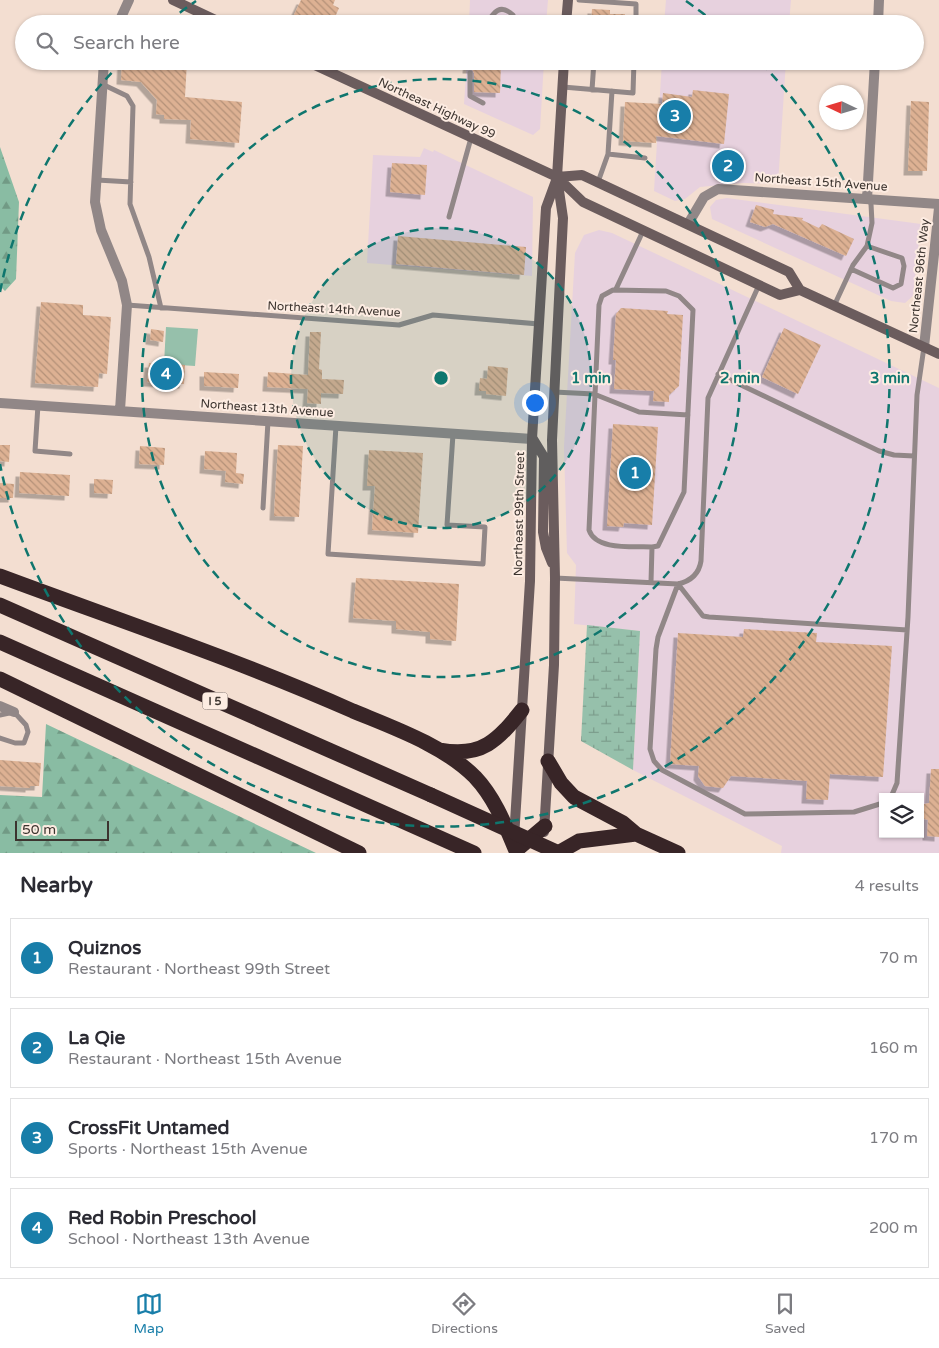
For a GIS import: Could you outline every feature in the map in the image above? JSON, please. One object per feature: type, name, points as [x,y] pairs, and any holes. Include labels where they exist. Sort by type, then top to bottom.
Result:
[{"type":"highway","points":[[0,576],[312,693],[439,750],[454,753],[483,748],[507,728],[522,710]]},
{"type":"highway","name":"I 5","points":[[0,606],[431,795],[558,853]]},
{"type":"highway","points":[[0,642],[474,853]]},
{"type":"highway","points":[[0,678],[359,853]]},
{"type":"highway","points":[[439,750],[473,776],[484,787],[504,822],[517,851]]},
{"type":"highway","points":[[548,761],[560,782],[574,797],[623,823],[636,834],[678,853]]},
{"type":"highway","points":[[515,823],[517,851]]},
{"type":"highway","points":[[517,851],[545,826]]},
{"type":"highway","points":[[558,853],[579,841],[636,834]]},
{"type":"main road","points":[[175,0],[206,15]]},
{"type":"main road","points":[[567,15],[568,0]]},
{"type":"main road","name":"Northeast Highway 99","points":[[325,70],[557,177],[583,202],[780,295],[800,290]]},
{"type":"main road","name":"Northeast 99th Street","points":[[543,853],[555,574],[552,440],[563,218],[557,177],[564,70]]},
{"type":"main road","name":"Northeast Highway 99","points":[[557,177],[582,175],[598,182],[789,272],[800,290],[939,354]]},
{"type":"main road","name":"Northeast 99th Street","points":[[515,823],[530,581],[532,439],[546,208],[557,177]]},
{"type":"main road","points":[[532,439],[544,457],[543,532],[546,548],[555,574]]},
{"type":"street","points":[[122,15],[129,0]]},
{"type":"street","points":[[878,0],[878,15]]},
{"type":"street","points":[[103,70],[95,202],[102,230],[122,281],[127,306],[120,410]]},
{"type":"street","points":[[867,198],[874,70]]},
{"type":"street","name":"Northeast 15th Avenue","points":[[688,224],[704,197],[718,189],[939,204]]},
{"type":"street","name":"Northeast 96th Way","points":[[924,347],[939,208]]},
{"type":"street","name":"Northeast 13th Avenue","points":[[0,403],[532,439]]},
{"type":"street","points":[[0,706],[14,712]]},
{"type":"lane","points":[[579,0],[636,4],[636,15]]},
{"type":"lane","points":[[492,15],[500,8],[507,9],[513,15]]},
{"type":"lane","points":[[592,90],[593,70]]},
{"type":"lane","points":[[563,87],[633,93],[634,70]]},
{"type":"lane","points":[[470,74],[470,96],[483,103]]},
{"type":"lane","points":[[102,84],[127,96],[133,106],[130,204],[149,257],[161,308]]},
{"type":"lane","points":[[598,182],[608,154],[612,91]]},
{"type":"lane","points":[[449,218],[471,138]]},
{"type":"lane","points":[[608,154],[645,158]]},
{"type":"lane","points":[[97,180],[131,182]]},
{"type":"lane","points":[[834,306],[851,269],[867,246],[872,223],[871,204],[867,198]]},
{"type":"lane","points":[[616,290],[643,231]]},
{"type":"lane","points":[[851,269],[893,288],[901,284],[904,266],[902,258],[867,246]]},
{"type":"lane","points":[[555,574],[678,584],[693,578],[700,566],[708,398],[759,285]]},
{"type":"lane","points":[[616,290],[666,291],[678,296],[693,310],[684,492],[658,546],[652,547],[601,543],[595,540],[590,533],[594,394],[600,302],[607,292],[616,290]]},
{"type":"lane","name":"Northeast 14th Avenue","points":[[127,306],[399,325],[433,315],[539,324]]},
{"type":"lane","points":[[893,793],[897,783],[907,630],[916,395],[924,347]]},
{"type":"lane","points":[[718,374],[879,451],[894,455],[914,456]]},
{"type":"lane","points":[[554,392],[594,394],[639,412],[688,415]]},
{"type":"lane","points":[[38,405],[34,452],[70,454]]},
{"type":"lane","points":[[263,508],[268,420]]},
{"type":"lane","points":[[336,425],[328,554],[483,564],[485,527],[447,525],[453,433]]},
{"type":"lane","points":[[651,582],[652,547]]},
{"type":"lane","points":[[678,584],[703,616],[907,630]]},
{"type":"lane","points":[[678,584],[658,637],[656,649],[650,749],[659,767],[745,814],[854,812],[879,804]]},
{"type":"lane","points":[[0,715],[14,712],[26,725],[28,738],[24,742],[15,743],[0,738]]},
{"type":"shaded area","points":[[470,0],[548,0],[547,15],[469,15]]},
{"type":"shaded area","points":[[666,0],[791,0],[790,15],[665,15]]},
{"type":"shaded area","points":[[466,70],[543,70],[540,129],[533,135],[464,104]]},
{"type":"shaded area","points":[[661,70],[785,70],[778,184],[742,183],[700,187],[685,199],[675,201],[654,191]]},
{"type":"shaded area","points":[[424,148],[433,152],[434,150],[533,197],[532,276],[367,263],[373,155],[420,157]]},
{"type":"shaded area","points":[[727,198],[921,224],[913,296],[905,303],[891,301],[712,219],[710,207],[716,200]]},
{"type":"shaded area","points":[[599,230],[612,233],[939,388],[939,853],[781,853],[782,846],[633,770],[640,631],[574,624],[576,565],[567,553],[564,447],[575,253],[584,235]]},
{"type":"green space","points":[[0,147],[19,202],[16,279],[5,291],[0,286]]},
{"type":"green space","points":[[166,327],[198,329],[195,366],[164,364]]},
{"type":"green space","points":[[587,625],[640,631],[633,770],[581,741]]},
{"type":"green space","points":[[46,724],[316,853],[0,853],[0,795],[42,797]]},
{"type":"building","points":[[301,0],[335,0],[333,5],[339,8],[336,15],[294,15]]},
{"type":"building","points":[[592,9],[610,10],[610,14],[625,14],[625,15],[592,15]]},
{"type":"building","points":[[122,70],[186,70],[185,97],[242,102],[239,143],[190,139],[191,120],[164,119],[164,115],[156,114],[157,100],[141,82],[121,80]]},
{"type":"building","points":[[472,70],[501,70],[500,93],[474,92]]},
{"type":"building","points":[[693,90],[729,94],[724,144],[656,136],[656,143],[623,141],[625,102],[662,104],[663,93],[692,97]]},
{"type":"building","points":[[911,101],[929,102],[927,171],[908,171]]},
{"type":"building","points":[[392,163],[427,165],[425,195],[390,192]]},
{"type":"building","points":[[756,205],[774,210],[773,214],[803,218],[802,220],[819,228],[822,224],[854,239],[846,256],[773,224],[765,227],[750,222]]},
{"type":"building","points":[[398,236],[526,247],[524,275],[396,264]]},
{"type":"building","points":[[41,302],[83,305],[83,315],[111,317],[107,374],[99,373],[98,387],[35,383]]},
{"type":"building","points":[[621,308],[668,311],[667,314],[683,315],[679,386],[669,395],[669,402],[653,401],[654,391],[614,389],[616,360],[613,360],[616,314]]},
{"type":"building","points":[[784,328],[821,345],[798,394],[762,377]]},
{"type":"building","points":[[151,329],[164,331],[163,342],[150,340]]},
{"type":"building","points":[[310,332],[321,332],[319,369],[322,370],[322,379],[344,380],[343,394],[321,393],[321,404],[307,403],[308,389],[267,387],[268,372],[308,375]]},
{"type":"building","points":[[149,363],[185,365],[184,384],[147,382]]},
{"type":"building","points":[[488,366],[508,368],[506,396],[486,394],[486,391],[479,391],[480,378],[487,379]]},
{"type":"building","points":[[204,372],[239,374],[238,388],[204,386]]},
{"type":"building","points":[[613,424],[658,427],[652,525],[624,523],[623,527],[607,526]]},
{"type":"building","points":[[0,445],[10,445],[9,462],[0,461]]},
{"type":"building","points":[[278,445],[303,446],[299,517],[274,516]]},
{"type":"building","points":[[140,446],[165,448],[164,465],[139,464]]},
{"type":"building","points":[[369,450],[423,453],[418,533],[372,530],[375,486],[367,486]]},
{"type":"building","points":[[205,451],[237,453],[236,473],[244,474],[243,484],[225,482],[226,471],[204,469]]},
{"type":"building","points":[[20,472],[70,475],[69,496],[19,493]]},
{"type":"building","points":[[94,479],[113,480],[112,494],[94,493]]},
{"type":"building","points":[[0,483],[14,484],[13,498],[0,498]]},
{"type":"building","points":[[356,578],[459,584],[456,641],[430,639],[430,632],[396,629],[396,621],[353,618]]},
{"type":"building","points":[[744,629],[817,633],[816,642],[892,646],[883,777],[830,774],[828,800],[806,799],[807,781],[731,776],[723,788],[705,786],[698,776],[699,766],[670,764],[678,633],[743,637]]},
{"type":"building","points":[[0,760],[41,763],[39,786],[30,786],[30,788],[0,786]]},
{"type":"building","points":[[931,769],[939,769],[939,837],[927,836],[928,820],[924,819],[924,804],[929,803]]},
{"type":"place","name":"CrossFit Untamed","points":[[675,116]]},
{"type":"place","name":"La Qie","points":[[728,166]]},
{"type":"place","name":"Red Robin Preschool","points":[[166,374]]},
{"type":"place","name":"Quiznos","points":[[635,473]]}]
